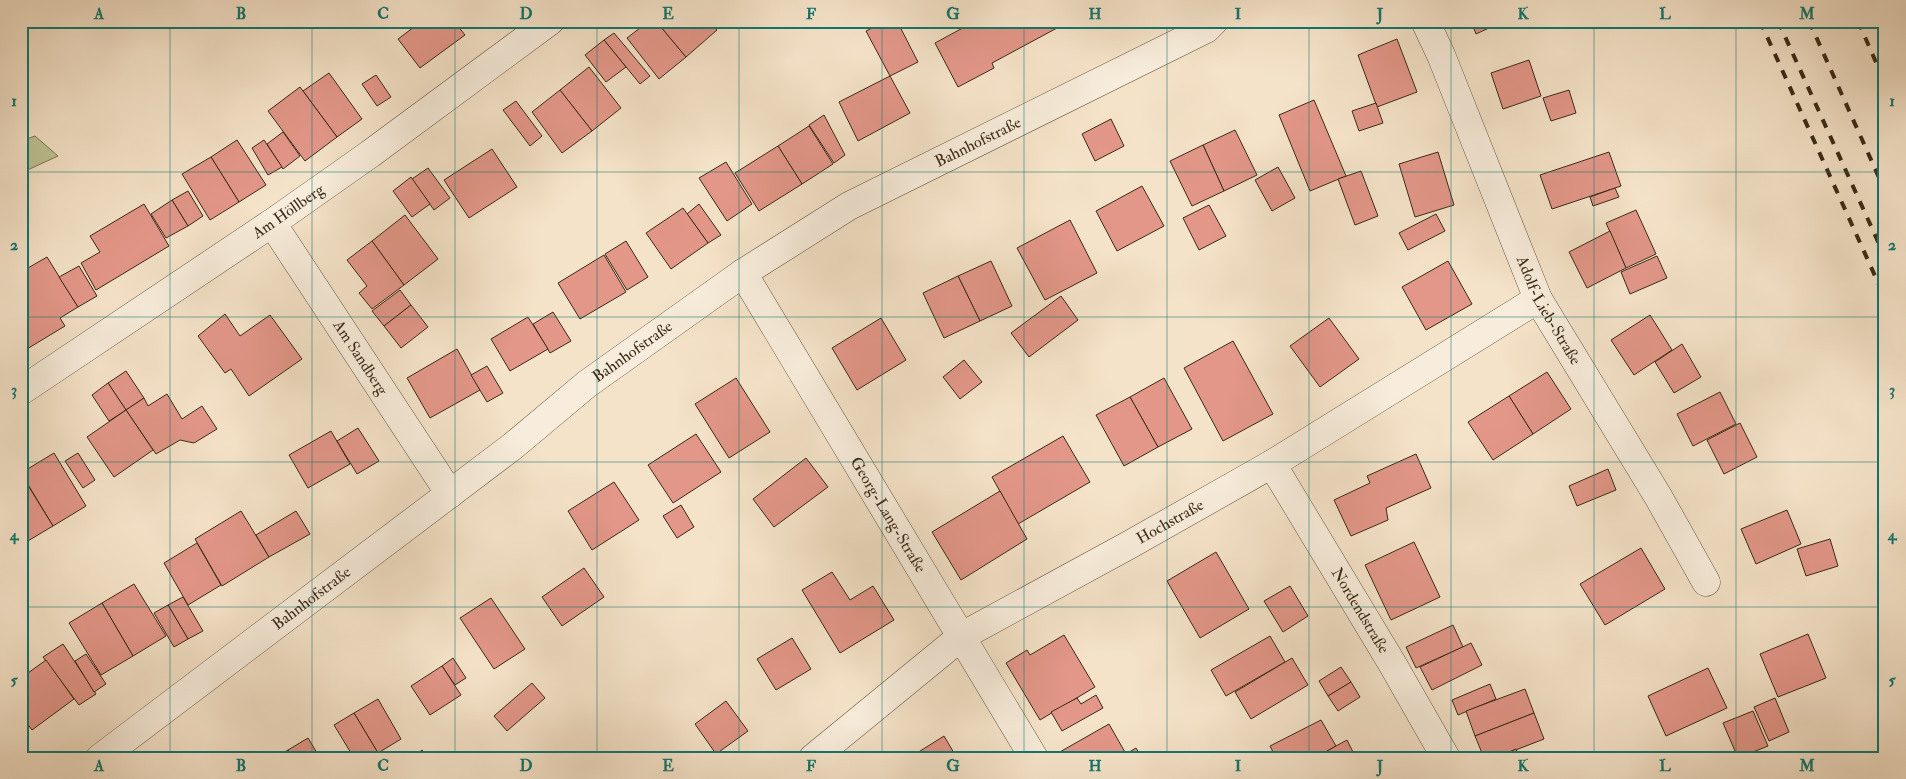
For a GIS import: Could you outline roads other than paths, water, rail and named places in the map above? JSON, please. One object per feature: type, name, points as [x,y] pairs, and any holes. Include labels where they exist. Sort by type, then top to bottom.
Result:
[{"type":"street","name":"Am Höllberg","points":[[21,391],[272,223],[370,154],[550,21]]},
{"type":"street","name":"Bahnhofstraße","points":[[100,758],[513,446],[587,384],[743,273],[849,206],[1106,79],[1206,28],[1214,21]]},
{"type":"street","name":"Adolf-Lieb-Straße","points":[[1426,21],[1538,299],[1659,498],[1706,582]]},
{"type":"street","name":"Am Sandberg","points":[[272,223],[450,494]]},
{"type":"street","name":"Georg-Lang-Straße","points":[[743,273],[1034,758]]},
{"type":"street","name":"Hochstraße","points":[[813,758],[962,636],[1272,464],[1538,299]]},
{"type":"street","name":"Nordendstraße","points":[[1272,464],[1394,665],[1446,758]]},
{"type":"railway","points":[[1760,21],[1885,298]]},
{"type":"railway","points":[[1778,21],[1885,257]]},
{"type":"railway","points":[[1809,21],[1885,191]]},
{"type":"railway","points":[[1858,21],[1885,83]]}]
